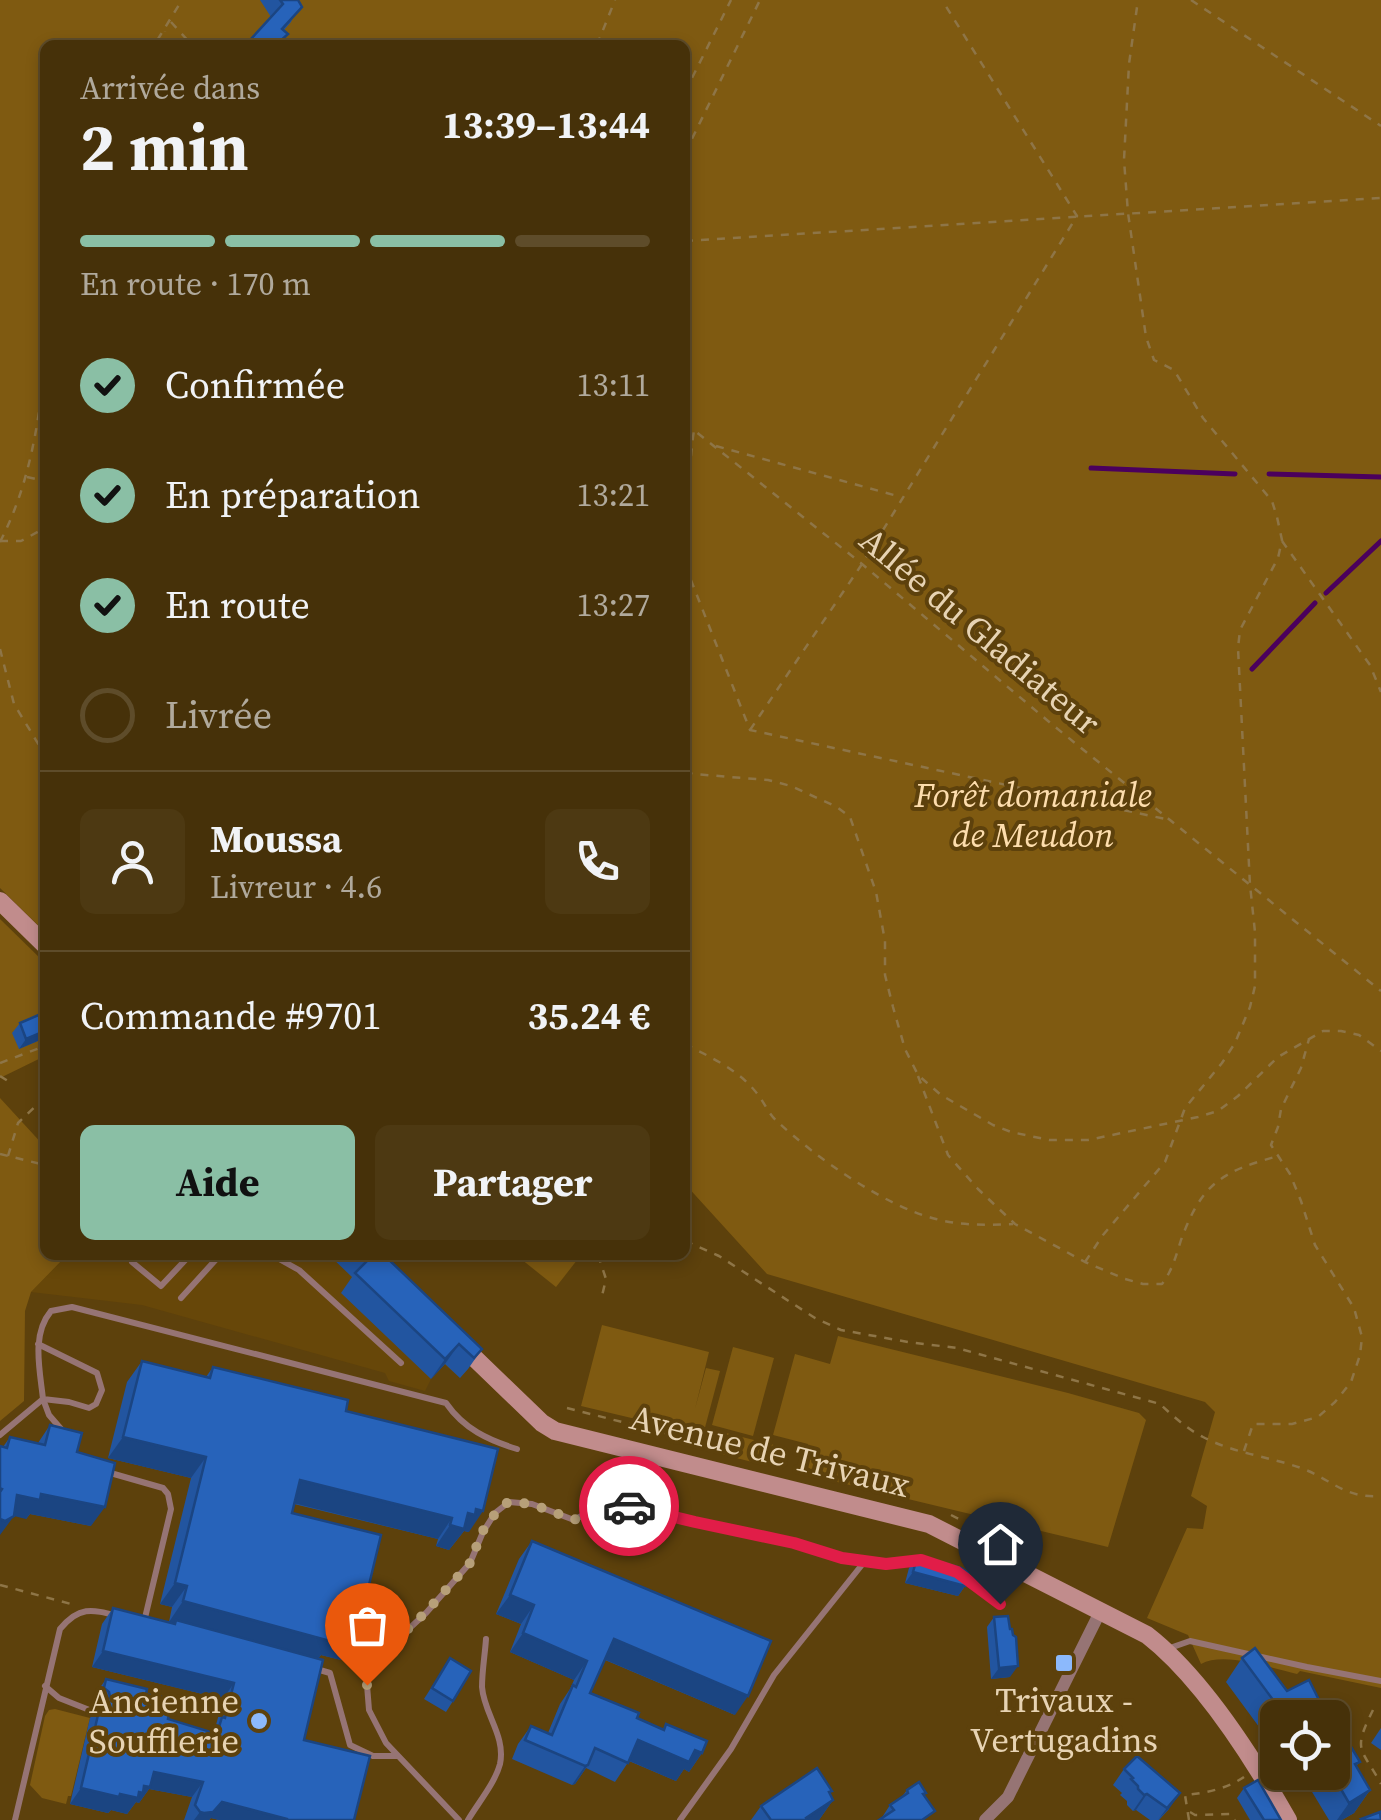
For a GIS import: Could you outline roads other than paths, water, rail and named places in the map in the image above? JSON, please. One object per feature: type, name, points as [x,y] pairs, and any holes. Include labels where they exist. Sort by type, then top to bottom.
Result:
[{"type":"main road","points":[[0,900],[40,940]]},
{"type":"main road","name":"Avenue de Trivaux","points":[[448,1333],[555,1431],[930,1524],[1148,1635],[1197,1684],[1288,1820]]},
{"type":"street","points":[[985,1820],[1008,1797],[1100,1612]]},
{"type":"lane","points":[[132,1262],[161,1286],[185,1260]]},
{"type":"lane","points":[[181,1298],[215,1260]]},
{"type":"lane","points":[[281,1260],[299,1270],[401,1363]]},
{"type":"lane","points":[[72,1442],[49,1415],[43,1399],[38,1344],[42,1322],[51,1311],[72,1308],[446,1403],[458,1420],[489,1441],[517,1449]]},
{"type":"lane","points":[[0,1434],[43,1399],[89,1408],[96,1404],[102,1390],[97,1373],[38,1344]]},
{"type":"lane","points":[[15,1820],[60,1629],[78,1612],[104,1612],[144,1623],[171,1509],[168,1494],[162,1488],[95,1469]]},
{"type":"lane","points":[[459,1820],[386,1744],[369,1710],[367,1685],[373,1662],[470,1563],[482,1532],[508,1502],[532,1504],[574,1520],[609,1501],[865,1561],[886,1564],[921,1560],[939,1566]]},
{"type":"lane","points":[[680,1820],[730,1750],[774,1674],[865,1561]]},
{"type":"lane","points":[[957,1572],[1000,1604]]},
{"type":"lane","points":[[468,1820],[501,1758],[499,1735],[482,1688],[486,1639]]},
{"type":"lane","points":[[1166,1649],[1190,1641],[1381,1680]]},
{"type":"lane","points":[[312,1668],[330,1673],[350,1745],[372,1756],[399,1756]]},
{"type":"lane","points":[[46,1686],[60,1698],[92,1711]]},
{"type":"waterway","points":[[1091,468],[1235,474]]},
{"type":"waterway","points":[[1269,474],[1381,477]]},
{"type":"waterway","points":[[1326,593],[1381,541]]},
{"type":"waterway","points":[[1252,669],[1315,603]]},
{"type":"place","name":"Trivaux - Vertugadins","points":[[1064,1663]]},
{"type":"place","name":"Ancienne Soufflerie","points":[[259,1721]]},
{"type":"park label","name":"Forêt domaniale de Meudon","points":[[1033,815]]}]
